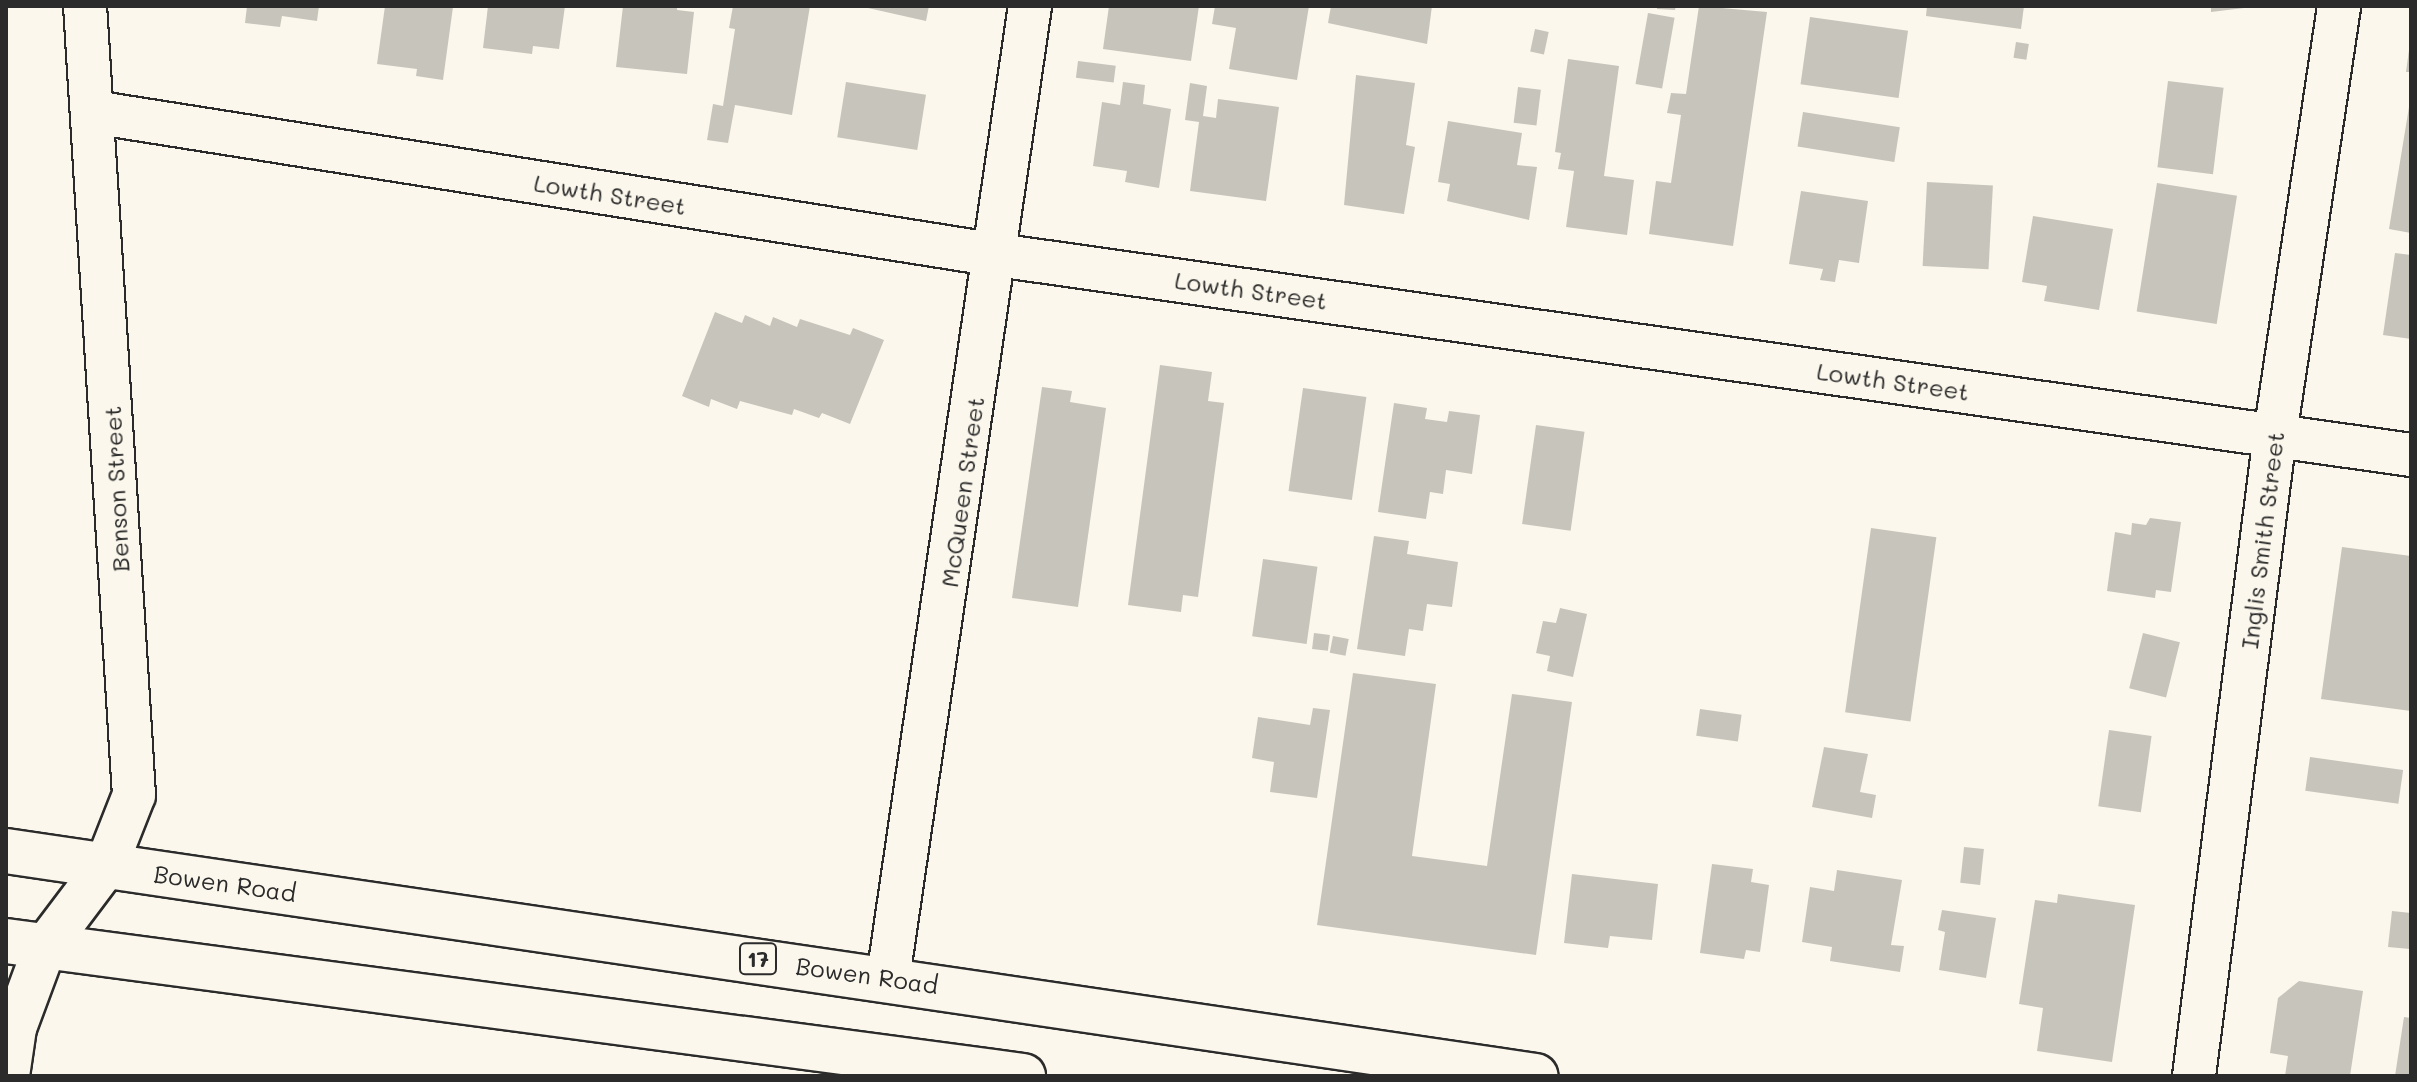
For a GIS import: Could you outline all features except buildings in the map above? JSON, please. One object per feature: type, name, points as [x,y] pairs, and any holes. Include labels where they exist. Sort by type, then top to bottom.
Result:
[{"type":"main road","name":"Bowen Road","points":[[6,851],[888,978],[1536,1076]]},
{"type":"main road","points":[[26,944],[1023,1076]]},
{"type":"street","name":"Benson Street","points":[[8,1076],[26,944],[106,866],[134,795],[85,6]]},
{"type":"street","name":"McQueen Street","points":[[888,978],[997,255],[1030,6]]},
{"type":"street","name":"Inglis Smith Street","points":[[2194,1076],[2275,435],[2339,6]]},
{"type":"street","name":"Lowth Street","points":[[93,112],[997,255],[2411,455]]}]
